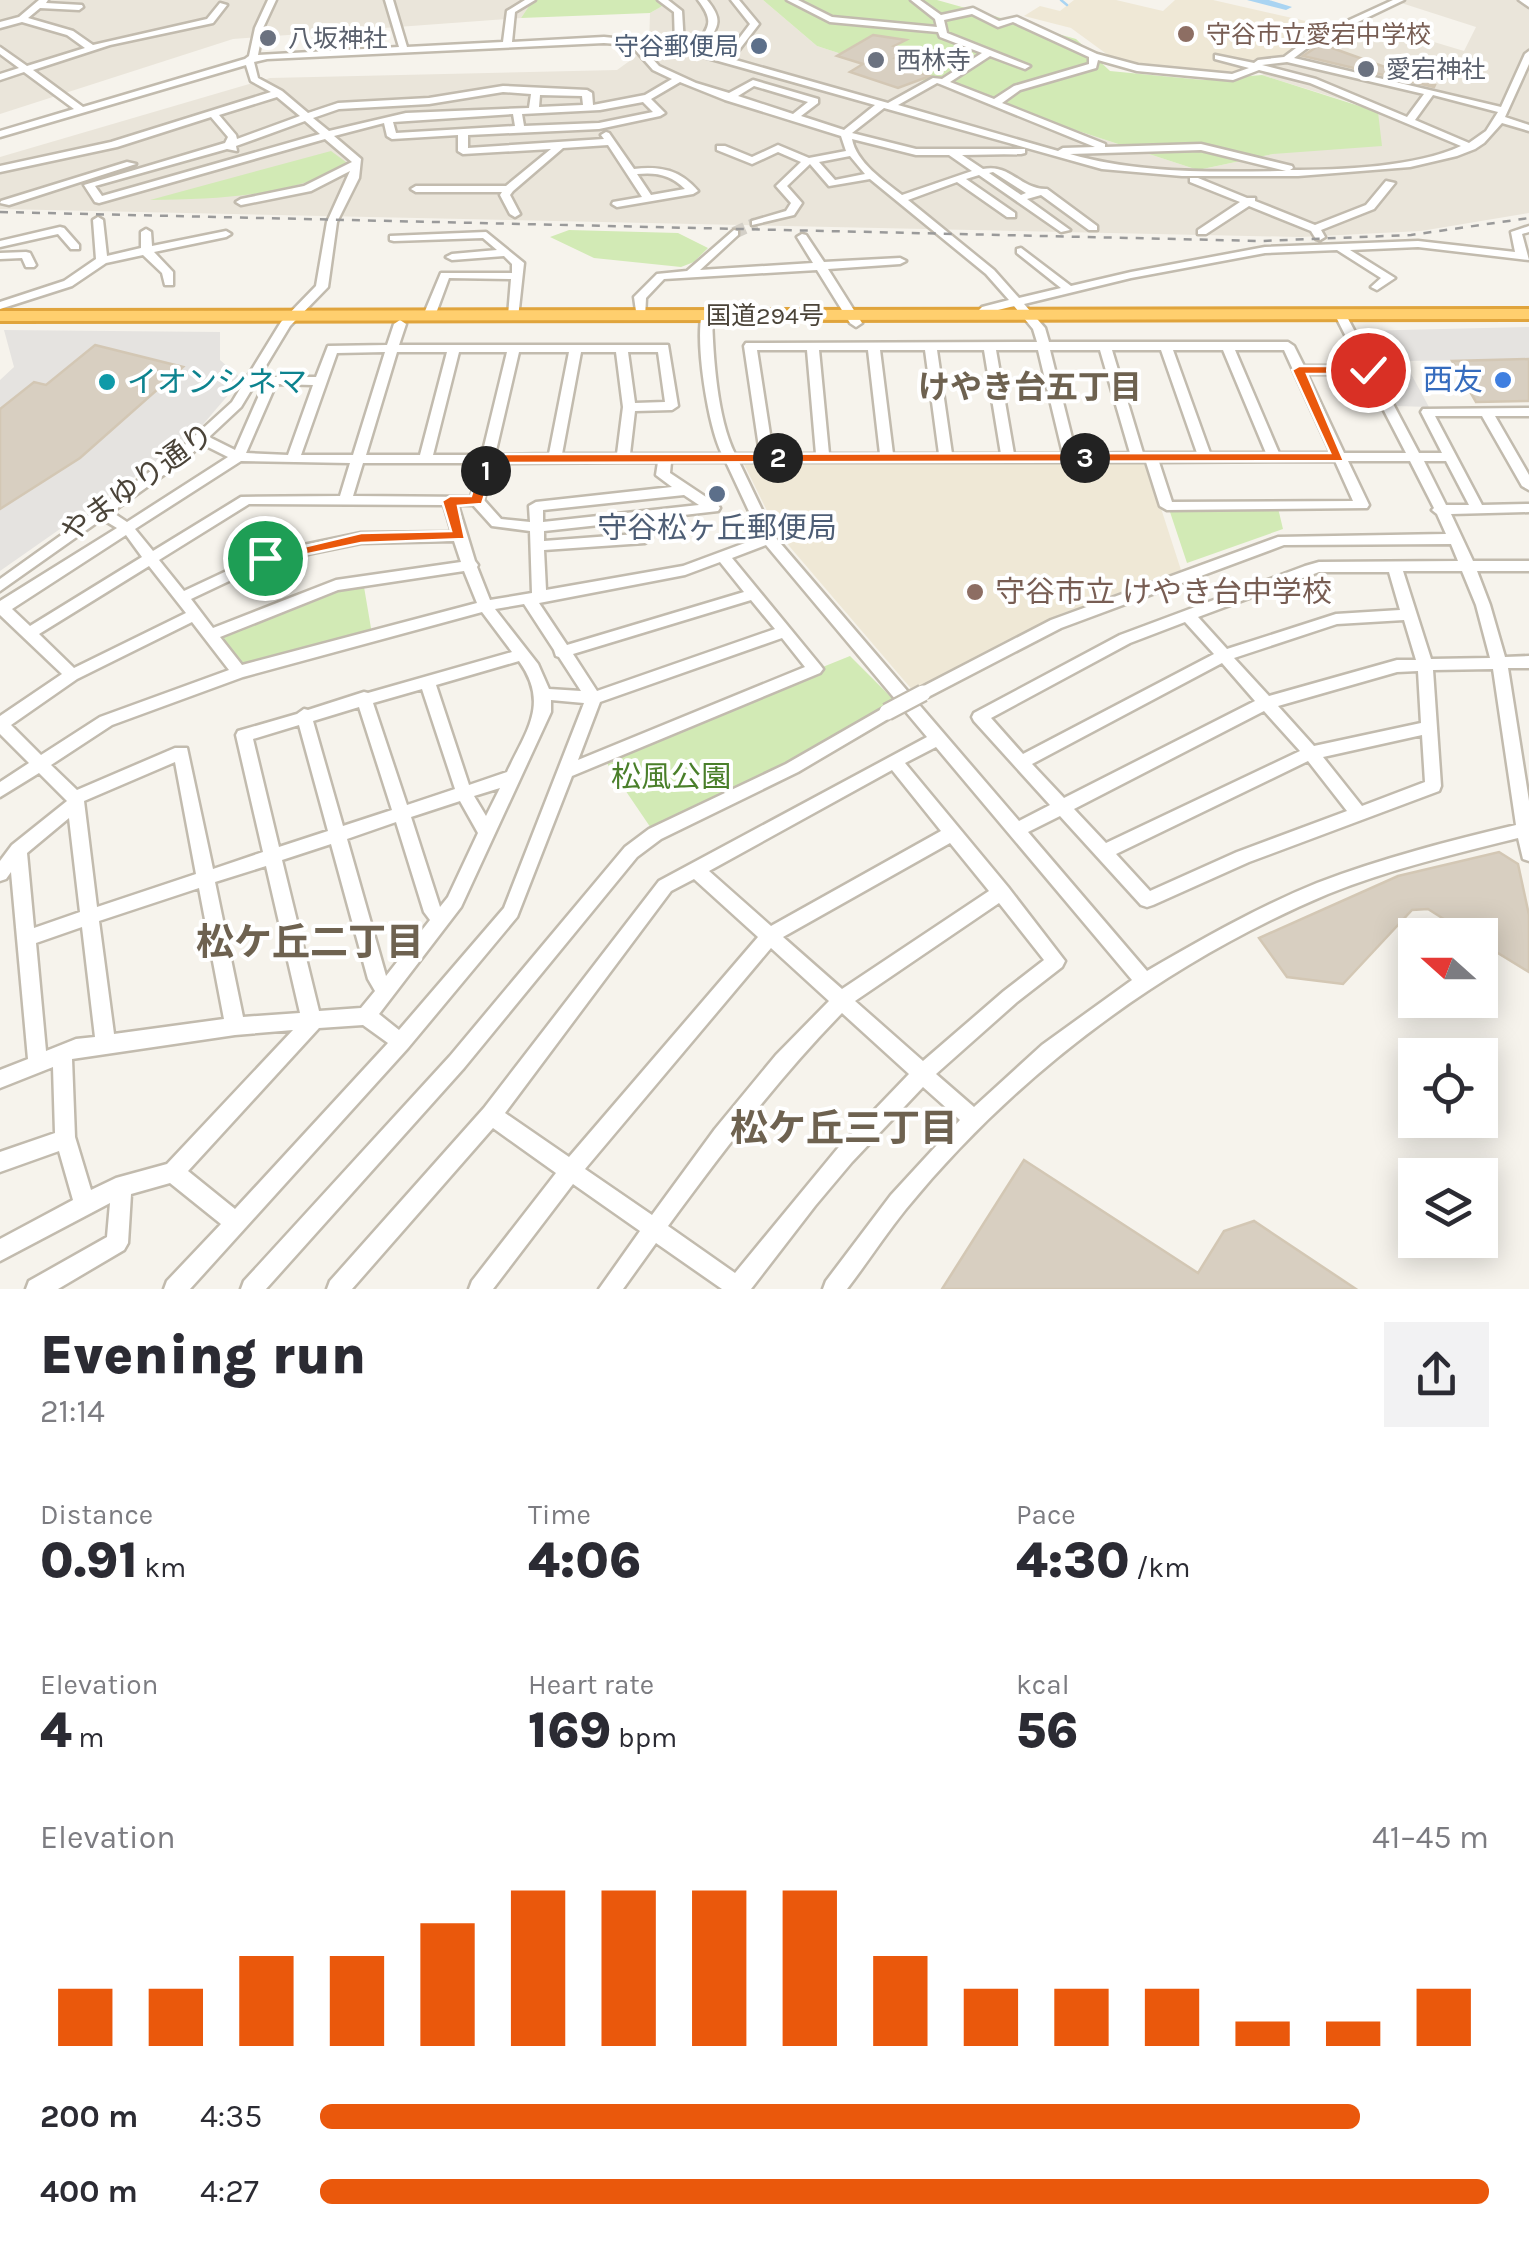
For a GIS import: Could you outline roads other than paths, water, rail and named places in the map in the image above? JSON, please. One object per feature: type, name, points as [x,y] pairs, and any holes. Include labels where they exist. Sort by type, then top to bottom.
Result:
[{"type":"highway","name":"国道294号","points":[[288,320],[400,324],[856,319],[1025,313]]},
{"type":"highway","name":"国道294号","points":[[856,319],[1025,313],[1529,318]]},
{"type":"highway","name":"国道294号","points":[[0,320],[428,316],[705,319]]},
{"type":"street","points":[[241,202],[309,192],[357,164],[350,150],[279,93],[254,79],[251,59],[272,0]]},
{"type":"street","points":[[390,0],[402,46]]},
{"type":"street","points":[[506,43],[511,11],[530,0]]},
{"type":"street","points":[[727,60],[754,24],[735,0]]},
{"type":"street","points":[[791,0],[830,19],[942,30]]},
{"type":"street","points":[[915,0],[938,18],[943,35],[1025,66]]},
{"type":"street","points":[[938,18],[973,11],[998,24],[1014,20],[1094,56],[1136,68],[1233,77],[1287,58],[1311,40],[1400,0]]},
{"type":"street","points":[[588,108],[587,93],[565,90],[503,89],[428,101],[357,102],[229,145],[151,163],[89,185],[100,200],[388,120],[588,108],[644,98],[677,78],[713,27],[714,13],[702,1],[665,3]]},
{"type":"street","points":[[0,25],[22,19],[41,2],[80,7]]},
{"type":"street","points":[[665,3],[678,11],[680,47]]},
{"type":"street","points":[[0,78],[91,48],[210,21],[223,5]]},
{"type":"street","points":[[22,19],[70,32],[91,48]]},
{"type":"street","points":[[148,22],[153,32]]},
{"type":"street","points":[[632,40],[656,68],[677,78],[728,98],[797,115],[900,150],[1048,152],[1201,147],[1297,171]]},
{"type":"street","points":[[0,134],[251,59],[402,46],[632,40],[680,47],[1119,169],[1182,176],[1297,171],[1435,161],[1471,147],[1490,131],[1529,54]]},
{"type":"street","points":[[0,50],[80,109]]},
{"type":"street","points":[[846,134],[884,106],[926,84],[943,82],[989,53]]},
{"type":"street","points":[[995,103],[1017,88],[1093,66],[1094,56]]},
{"type":"street","points":[[1218,56],[1344,93],[1471,147]]},
{"type":"street","points":[[1287,58],[1430,94],[1499,114],[1529,128]]},
{"type":"street","points":[[1344,93],[1360,74]]},
{"type":"street","points":[[943,82],[1110,149]]},
{"type":"street","points":[[728,98],[754,83],[815,101],[797,115]]},
{"type":"street","points":[[1378,107],[1394,84]]},
{"type":"street","points":[[565,90],[566,109]]},
{"type":"street","points":[[534,110],[536,92]]},
{"type":"street","points":[[0,169],[154,133],[279,93]]},
{"type":"street","points":[[1410,120],[1430,94]]},
{"type":"street","points":[[388,120],[392,136],[599,126],[660,113],[644,98]]},
{"type":"street","points":[[549,110],[551,128]]},
{"type":"street","points":[[517,111],[520,129]]},
{"type":"street","points":[[213,114],[233,137],[229,145]]},
{"type":"street","points":[[599,126],[648,198]]},
{"type":"street","points":[[463,132],[462,151],[610,142]]},
{"type":"street","points":[[151,163],[154,133]]},
{"type":"street","points":[[846,134],[852,153],[872,176],[990,272],[1025,313],[1044,346],[1070,458]]},
{"type":"street","points":[[229,145],[242,160]]},
{"type":"street","points":[[514,214],[505,195],[508,190],[559,147]]},
{"type":"street","points":[[721,148],[752,160],[778,148],[810,160],[833,184],[872,176]]},
{"type":"street","points":[[952,152],[1065,230]]},
{"type":"street","points":[[756,223],[790,213],[797,202],[781,186],[810,160],[852,153]]},
{"type":"street","points":[[5,203],[113,166],[151,163]]},
{"type":"street","name":"やまゆり通り","points":[[0,586],[203,439],[247,391],[288,320],[322,287],[332,222],[357,164]]},
{"type":"street","points":[[618,204],[693,191],[678,173],[655,168],[631,172]]},
{"type":"street","points":[[900,200],[995,169],[1034,194]]},
{"type":"street","points":[[1182,176],[1251,200],[1315,229],[1334,249],[1389,278],[1377,287]]},
{"type":"street","points":[[958,178],[1011,215]]},
{"type":"street","points":[[1315,229],[1370,207],[1390,183]]},
{"type":"street","points":[[416,189],[508,190]]},
{"type":"street","points":[[1017,198],[1043,191],[1094,228]]},
{"type":"street","points":[[1202,232],[1251,200]]},
{"type":"street","points":[[98,220],[102,260]]},
{"type":"street","points":[[1025,313],[1070,290],[1265,250],[1418,244],[1525,256],[1516,232],[1529,229]]},
{"type":"street","points":[[0,244],[60,230],[76,246]]},
{"type":"street","points":[[146,232],[147,252],[167,272],[169,283]]},
{"type":"street","points":[[0,306],[50,292],[102,260],[226,234]]},
{"type":"street","points":[[693,271],[734,234]]},
{"type":"street","points":[[394,238],[486,235],[518,264],[514,316]]},
{"type":"street","points":[[802,237],[856,319]]},
{"type":"street","points":[[1021,251],[1070,290]]},
{"type":"street","points":[[452,257],[506,253]]},
{"type":"street","points":[[0,256],[26,255],[30,265]]},
{"type":"street","points":[[641,316],[640,297],[661,276],[900,261]]},
{"type":"street","points":[[428,274],[517,276]]},
{"type":"street","points":[[428,316],[445,275]]},
{"type":"street","points":[[1342,318],[1454,538],[1483,606],[1498,663],[1529,854]]},
{"type":"street","points":[[705,319],[716,416],[728,458],[769,540],[1144,981]]},
{"type":"street","points":[[345,501],[400,324]]},
{"type":"street","points":[[767,458],[750,346],[1105,346],[1166,346],[1228,346],[1288,346],[1362,505],[1167,506],[1145,458],[1105,346]]},
{"type":"street","points":[[813,346],[824,458]]},
{"type":"street","points":[[874,346],[887,458]]},
{"type":"street","points":[[930,346],[946,458]]},
{"type":"street","points":[[989,346],[1008,458]]},
{"type":"street","points":[[1166,346],[1205,458]]},
{"type":"street","points":[[1228,346],[1274,458]]},
{"type":"street","points":[[425,459],[454,348]]},
{"type":"street","points":[[477,501],[514,348]]},
{"type":"street","points":[[555,458],[576,348]]},
{"type":"street","points":[[622,348],[629,407],[623,458]]},
{"type":"street","points":[[293,459],[332,350],[664,348],[672,406],[629,407]]},
{"type":"street","points":[[1299,370],[1368,370]]},
{"type":"street","points":[[72,674],[1,607],[238,458],[271,380],[320,381]]},
{"type":"street","points":[[1478,509],[1427,412],[1529,412]]},
{"type":"street","points":[[1486,412],[1529,486]]},
{"type":"street","points":[[203,439],[238,458],[293,459],[1451,457]]},
{"type":"street","points":[[29,633],[246,500],[477,501],[497,522],[536,527],[714,508],[662,475],[665,458]]},
{"type":"street","points":[[594,698],[562,652],[534,599],[536,506],[689,490]]},
{"type":"street","points":[[366,1016],[455,902],[543,712],[545,694],[523,654],[486,606],[450,501]]},
{"type":"street","points":[[1439,510],[1529,508]]},
{"type":"street","points":[[101,512],[128,530],[239,672]]},
{"type":"street","points":[[537,546],[645,538],[642,516]]},
{"type":"street","points":[[181,598],[265,558],[361,538],[460,536]]},
{"type":"street","points":[[252,1289],[456,1062],[631,852],[655,834],[792,768],[887,712],[1056,624],[1283,540],[1454,538]]},
{"type":"street","points":[[0,790],[106,721],[239,672],[486,606],[646,580],[769,540]]},
{"type":"street","points":[[565,772],[814,669],[724,557]]},
{"type":"street","points":[[211,635],[336,586],[471,565]]},
{"type":"street","points":[[1394,566],[1425,666],[1434,786],[1358,812],[1147,900],[980,717],[1125,639],[1310,569],[1394,566],[1529,566]]},
{"type":"street","points":[[562,652],[753,594]]},
{"type":"street","points":[[106,1046],[75,800],[42,760],[0,724],[72,674],[194,614]]},
{"type":"street","points":[[1023,761],[1223,656],[1336,620],[1409,614]]},
{"type":"street","points":[[1188,616],[1311,753],[1358,812]]},
{"type":"street","points":[[545,694],[594,698],[782,632]]},
{"type":"street","points":[[312,1023],[244,735],[523,654]]},
{"type":"street","points":[[1017,830],[1266,703],[1398,666],[1529,662]]},
{"type":"street","points":[[426,681],[464,793],[486,831]]},
{"type":"street","points":[[364,698],[433,912],[442,919]]},
{"type":"street","points":[[176,1289],[402,1042],[511,912],[594,698]]},
{"type":"street","points":[[304,715],[377,978],[386,991]]},
{"type":"street","points":[[1103,852],[1311,753],[1429,727]]},
{"type":"street","points":[[338,1289],[491,1115],[665,886],[936,739]]},
{"type":"street","points":[[0,874],[18,850],[75,800],[181,752],[235,1026]]},
{"type":"street","points":[[491,1115],[738,1288],[831,1170],[922,1072],[1056,961],[894,761]]},
{"type":"street","points":[[26,938],[512,778]]},
{"type":"street","points":[[834,1289],[889,1215],[974,1120],[1060,1041],[1144,981],[1286,902],[1416,854],[1527,829]]},
{"type":"street","points":[[480,1289],[570,1170],[772,934],[953,833]]},
{"type":"street","points":[[18,850],[38,1063]]},
{"type":"street","points":[[695,868],[974,1120]]},
{"type":"street","points":[[610,1289],[652,1228],[783,1061],[843,999],[1002,892]]},
{"type":"street","points":[[0,1079],[62,1054],[235,1026],[366,1016],[402,1042]]},
{"type":"street","points":[[0,1250],[121,1187],[172,1172],[312,1023]]},
{"type":"street","points":[[62,1054],[66,1139],[85,1204]]},
{"type":"street","points":[[0,1162],[66,1139]]},
{"type":"street","points":[[172,1172],[236,1223]]},
{"type":"street","points":[[38,1289],[117,1243],[121,1187]]},
{"type":"waterway","points":[[1061,0],[1067,5]]},
{"type":"waterway","points":[[1253,0],[1286,7]]},
{"type":"tunnel","points":[[734,233],[756,223]]},
{"type":"railway","points":[[0,212],[1261,241],[1411,235],[1529,218]]},
{"type":"place","name":"守谷市立愛宕中学校","points":[[1186,34]]},
{"type":"place","name":"八坂神社","points":[[268,38]]},
{"type":"place","name":"守谷郵便局","points":[[759,46]]},
{"type":"place","name":"西林寺","points":[[876,60]]},
{"type":"place","name":"愛宕神社","points":[[1366,69]]},
{"type":"place","name":"西友","points":[[1503,380]]},
{"type":"place","name":"イオンシネマ","points":[[107,382]]},
{"type":"place","name":"守谷松ヶ丘郵便局","points":[[717,494]]},
{"type":"place","name":"守谷市立 けやき台中学校","points":[[975,592]]},
{"type":"district","name":"けやき台五丁目","points":[[1030,387]]},
{"type":"district","name":"松ケ丘二丁目","points":[[310,942]]},
{"type":"district","name":"松ケ丘三丁目","points":[[844,1128]]},
{"type":"park label","name":"松風公園","points":[[671,777]]}]
